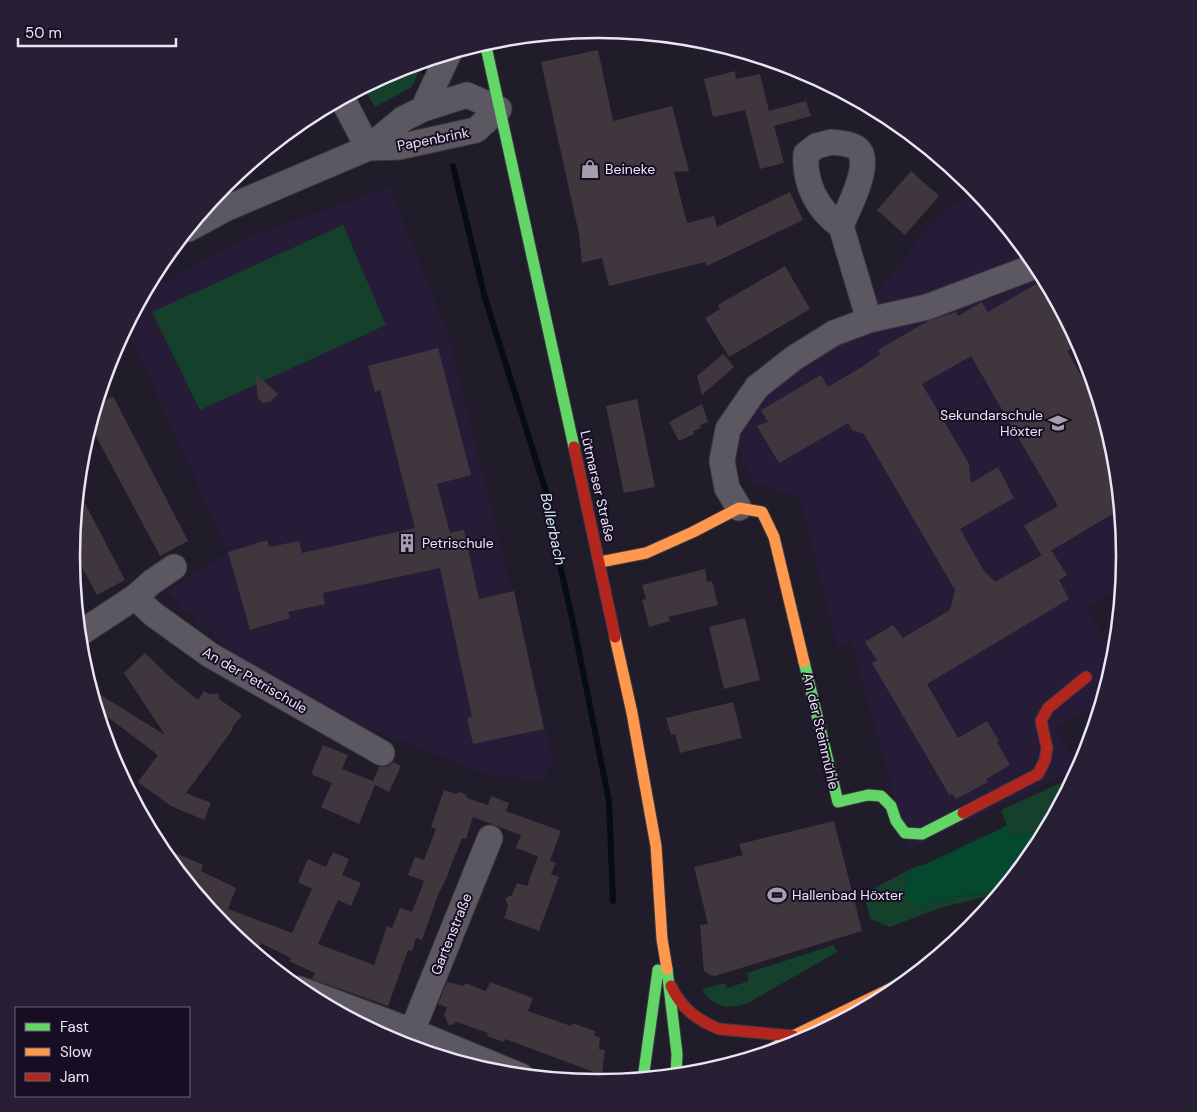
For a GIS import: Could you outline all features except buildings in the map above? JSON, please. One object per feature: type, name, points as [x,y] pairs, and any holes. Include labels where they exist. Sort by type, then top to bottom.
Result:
[{"type":"main road","name":"Lütmarser Straße","points":[[486,50],[632,713],[656,846],[662,939],[669,982],[676,1069]]},
{"type":"main road","points":[[600,562],[646,553],[693,532],[739,508]]},
{"type":"main road","name":"An der Steinmühle","points":[[739,508],[762,512],[774,537],[838,802],[868,795],[881,796],[891,806],[896,821],[905,833],[922,834],[1038,774],[1046,760],[1047,744],[1041,720],[1048,708],[1086,677]]},
{"type":"main road","name":"Lütmarser Straße","points":[[644,1072],[662,939]]},
{"type":"main road","points":[[669,982],[687,1012],[709,1026],[719,1029],[793,1036],[863,1002]]},
{"type":"street","points":[[423,110],[445,61]]},
{"type":"street","name":"Papenbrink","points":[[203,221],[225,209],[368,148],[403,119],[423,110],[467,95],[498,109],[476,130],[399,147],[368,148]]},
{"type":"street","points":[[345,104],[368,148]]},
{"type":"street","points":[[841,226],[869,320]]},
{"type":"street","points":[[739,508],[727,488],[722,461],[728,429],[757,387],[794,358],[834,333],[869,320],[927,307],[1030,268]]},
{"type":"street","points":[[85,630],[174,567]]},
{"type":"street","name":"An der Petrischule","points":[[134,597],[152,614],[210,655],[382,753]]},
{"type":"street","name":"Gartenstraße","points":[[412,1031],[490,838]]},
{"type":"street","points":[[334,1002],[491,1063]]},
{"type":"shaded area","points":[[389,187],[449,337],[554,764],[539,781],[485,774],[368,728],[231,652],[166,591],[228,552],[130,335],[155,288],[238,241]]},
{"type":"shaded area","points":[[971,196],[1010,240],[1030,268],[1064,327],[1089,389],[1107,455],[1113,488],[1116,522],[1116,589],[1087,608],[1109,647],[1094,708],[1056,728],[1074,763],[1070,771],[909,850],[851,640],[838,648],[800,498],[754,483],[740,455],[739,439],[770,392],[838,340],[852,325],[939,214]]},
{"type":"green space","points":[[420,69],[412,87],[375,107],[366,92]]},
{"type":"green space","points":[[343,225],[386,325],[200,410],[152,312]]},
{"type":"green space","points":[[1066,781],[1038,831],[1011,837],[1001,810]]},
{"type":"green space","points":[[1008,825],[1012,837],[1038,831],[1010,872],[992,893],[951,897],[919,907],[909,903],[904,889],[912,868],[928,863]]},
{"type":"green space","points":[[912,868],[904,889],[919,907],[951,897],[992,894],[937,909],[890,927],[870,919],[866,902],[871,890]]},
{"type":"green space","points":[[834,945],[837,952],[748,1003],[728,1007],[722,1006],[711,1000],[702,989],[725,983],[727,988],[749,981],[747,973]]},
{"type":"waterway","name":"Bollerbach","points":[[453,166],[485,298],[547,495],[609,801],[613,901]]},
{"type":"traffic: fast","points":[[487,50],[574,447]]},
{"type":"traffic: fast","points":[[804,662],[838,802],[868,795],[881,796],[891,806],[896,821],[905,833],[922,834],[963,813]]},
{"type":"traffic: fast","points":[[667,969],[677,1054],[676,1068]]},
{"type":"traffic: fast","points":[[644,1072],[658,970]]},
{"type":"traffic: slow","points":[[600,562],[646,553],[693,532],[739,508],[762,512],[774,537],[804,662]]},
{"type":"traffic: slow","points":[[615,637],[632,713],[656,846],[662,939],[667,969]]},
{"type":"traffic: slow","points":[[791,1037],[863,1002]]},
{"type":"traffic: jam","points":[[574,447],[615,637]]},
{"type":"traffic: jam","points":[[963,813],[1038,774],[1045,760],[1047,748],[1041,721],[1048,708],[1086,677]]},
{"type":"traffic: jam","points":[[671,986],[680,1001],[690,1012],[704,1022],[719,1029],[793,1036]]},
{"type":"place","name":"Beineke","points":[[590,169]]},
{"type":"place","name":"Sekundarschule Höxter","points":[[1058,423]]},
{"type":"place","name":"Petrischule","points":[[407,543]]},
{"type":"place","name":"Hallenbad Höxter","points":[[777,895]]}]
